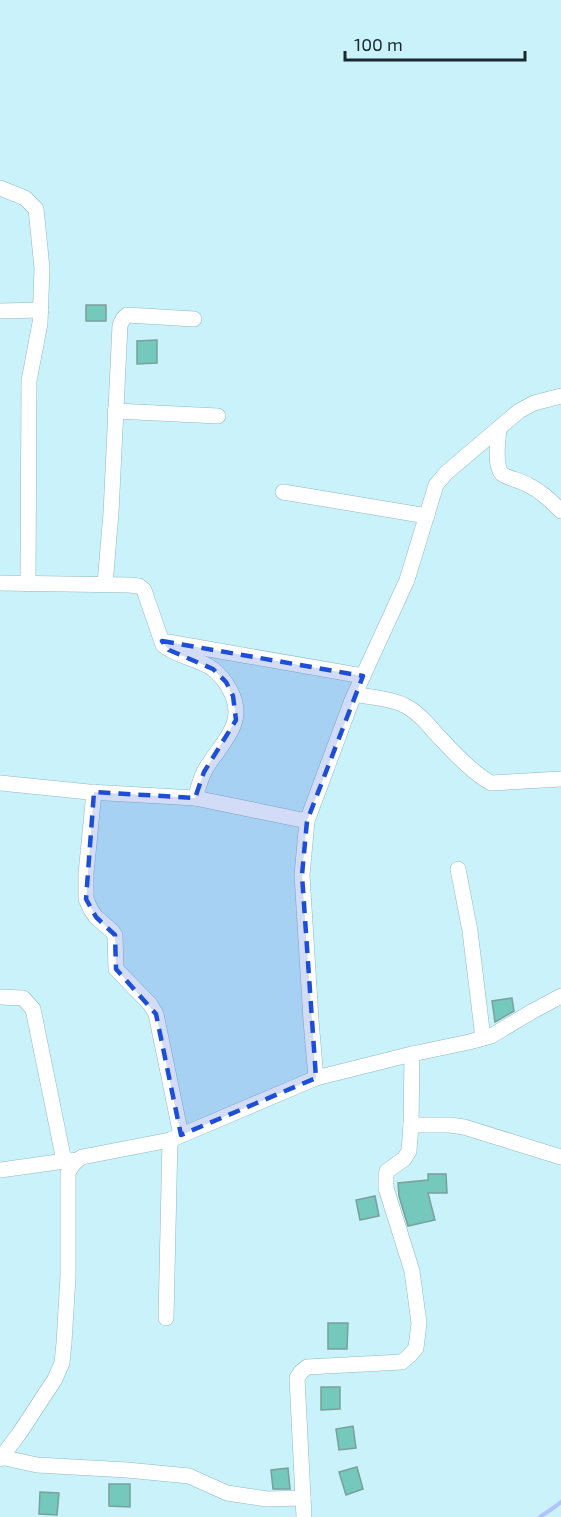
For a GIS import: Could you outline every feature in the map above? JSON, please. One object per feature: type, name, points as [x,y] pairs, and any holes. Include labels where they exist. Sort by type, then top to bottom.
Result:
[{"type":"street","points":[[0,188],[25,198],[36,209],[42,268],[40,323],[29,381],[28,585]]},
{"type":"street","points":[[0,310],[41,310]]},
{"type":"street","points":[[105,584],[111,513],[120,325],[127,315],[194,319]]},
{"type":"street","points":[[316,1078],[302,875],[307,821],[355,694],[407,580],[436,485],[441,478],[519,411],[534,403],[561,396]]},
{"type":"street","points":[[115,411],[218,416]]},
{"type":"street","points":[[499,428],[497,460],[501,472],[535,489],[561,511]]},
{"type":"street","points":[[283,492],[427,516]]},
{"type":"street","points":[[0,583],[105,584],[139,586],[144,590],[164,645],[169,650],[213,669],[225,682],[233,696],[236,720],[227,739],[204,772],[195,798]]},
{"type":"street","points":[[162,641],[363,676]]},
{"type":"street","points":[[355,694],[395,702],[409,708],[429,723],[441,739],[491,783],[561,779]]},
{"type":"street","points":[[0,783],[195,798],[307,821]]},
{"type":"street","points":[[94,792],[86,874],[86,899],[96,917],[115,935],[116,969],[150,1004],[156,1014],[176,1138],[166,1318]]},
{"type":"street","points":[[458,869],[470,931],[483,1038]]},
{"type":"street","points":[[0,996],[23,998],[33,1009],[71,1160],[68,1173],[68,1276],[62,1363],[55,1379],[20,1434],[1,1458],[38,1465],[189,1476],[227,1493],[267,1499],[303,1498]]},
{"type":"street","points":[[0,1170],[71,1160],[176,1138],[316,1078],[483,1038],[499,1032],[561,996]]},
{"type":"street","points":[[304,1517],[297,1378],[307,1367],[402,1362],[416,1348],[419,1323],[412,1271],[386,1188],[387,1171],[404,1159],[409,1151],[412,1054]]},
{"type":"street","points":[[411,1125],[464,1127],[561,1157]]},
{"type":"highlighted area","points":[[162,641],[363,676],[307,821],[302,875],[316,1078],[181,1135],[156,1014],[116,969],[115,935],[96,917],[86,899],[94,792],[195,798],[204,772],[236,720],[233,696],[226,682],[213,669],[169,650]]},
{"type":"building","points":[[86,305],[106,305],[106,321],[86,321]]},
{"type":"building","points":[[157,340],[157,363],[137,364],[137,341]]},
{"type":"building","points":[[512,998],[514,1011],[495,1022],[492,1001]]},
{"type":"building","points":[[428,1174],[446,1174],[447,1193],[428,1193],[435,1220],[408,1226],[399,1196],[398,1183],[428,1180]]},
{"type":"building","points":[[375,1196],[379,1216],[360,1220],[356,1200]]},
{"type":"building","points":[[328,1323],[348,1323],[347,1349],[328,1349]]},
{"type":"building","points":[[321,1387],[340,1387],[340,1409],[321,1410]]},
{"type":"building","points":[[353,1426],[356,1448],[339,1450],[336,1429]]},
{"type":"building","points":[[357,1467],[363,1489],[346,1495],[339,1472]]},
{"type":"building","points":[[288,1468],[290,1489],[273,1489],[271,1470]]},
{"type":"building","points":[[109,1484],[130,1484],[130,1507],[109,1506]]},
{"type":"building","points":[[40,1492],[59,1493],[57,1515],[39,1514]]},
{"type":"waterway","points":[[540,1517],[561,1502]]}]
